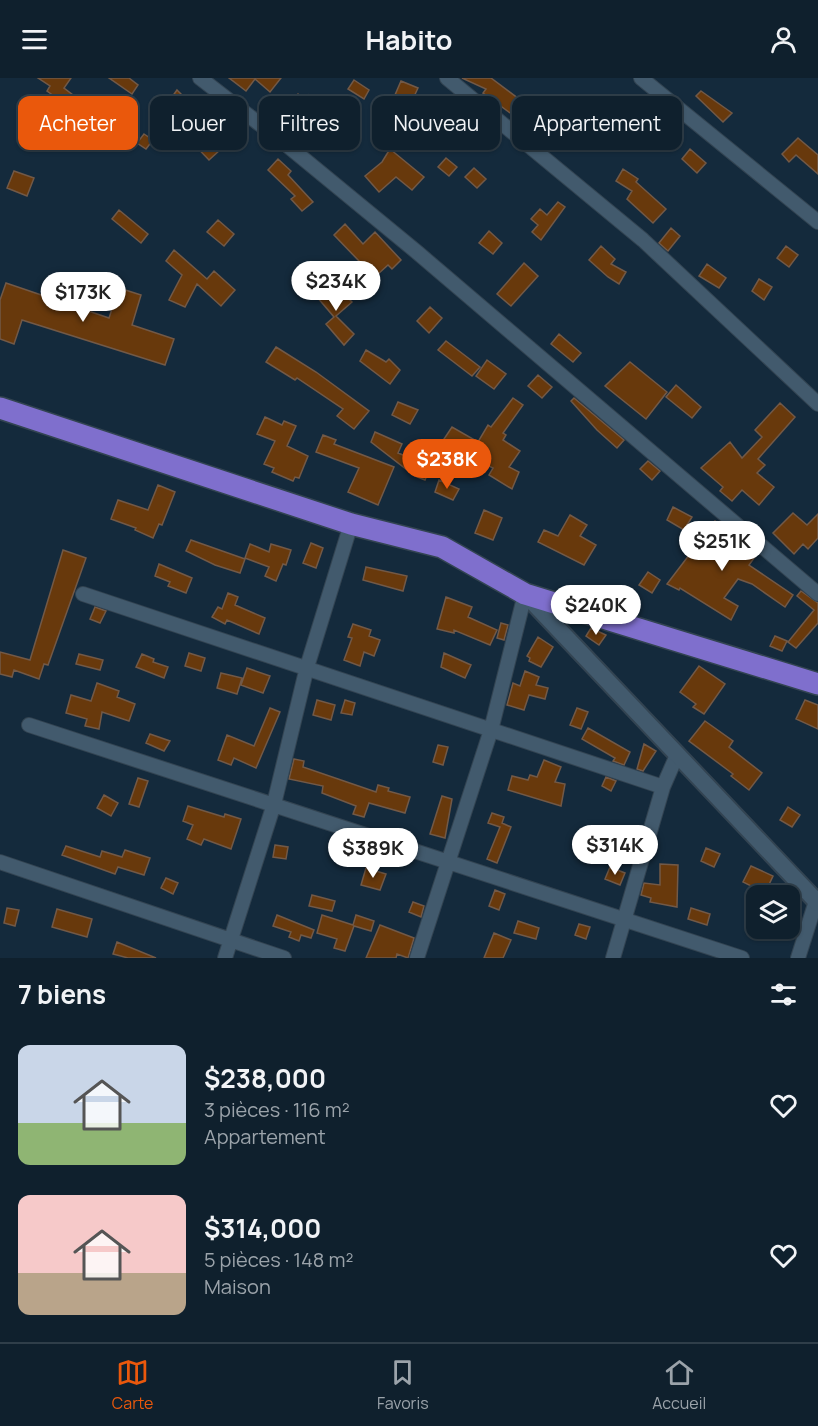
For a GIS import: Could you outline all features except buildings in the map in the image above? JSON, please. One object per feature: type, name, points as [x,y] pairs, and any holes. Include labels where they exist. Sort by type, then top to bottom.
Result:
[{"type":"highway","points":[[0,408],[351,524],[442,548],[525,594],[818,684]]},
{"type":"street","points":[[200,78],[288,146],[418,253],[818,594]]},
{"type":"street","points":[[447,78],[643,240],[818,404]]},
{"type":"street","points":[[641,78],[818,222]]},
{"type":"street","points":[[225,958],[274,804],[307,667],[351,524]]},
{"type":"street","points":[[83,594],[663,787]]},
{"type":"street","points":[[417,958],[491,730],[525,594]]},
{"type":"street","points":[[525,594],[817,902],[798,958]]},
{"type":"street","points":[[29,725],[742,958]]},
{"type":"street","points":[[614,958],[663,787],[677,755]]},
{"type":"street","points":[[0,862],[284,958]]}]
